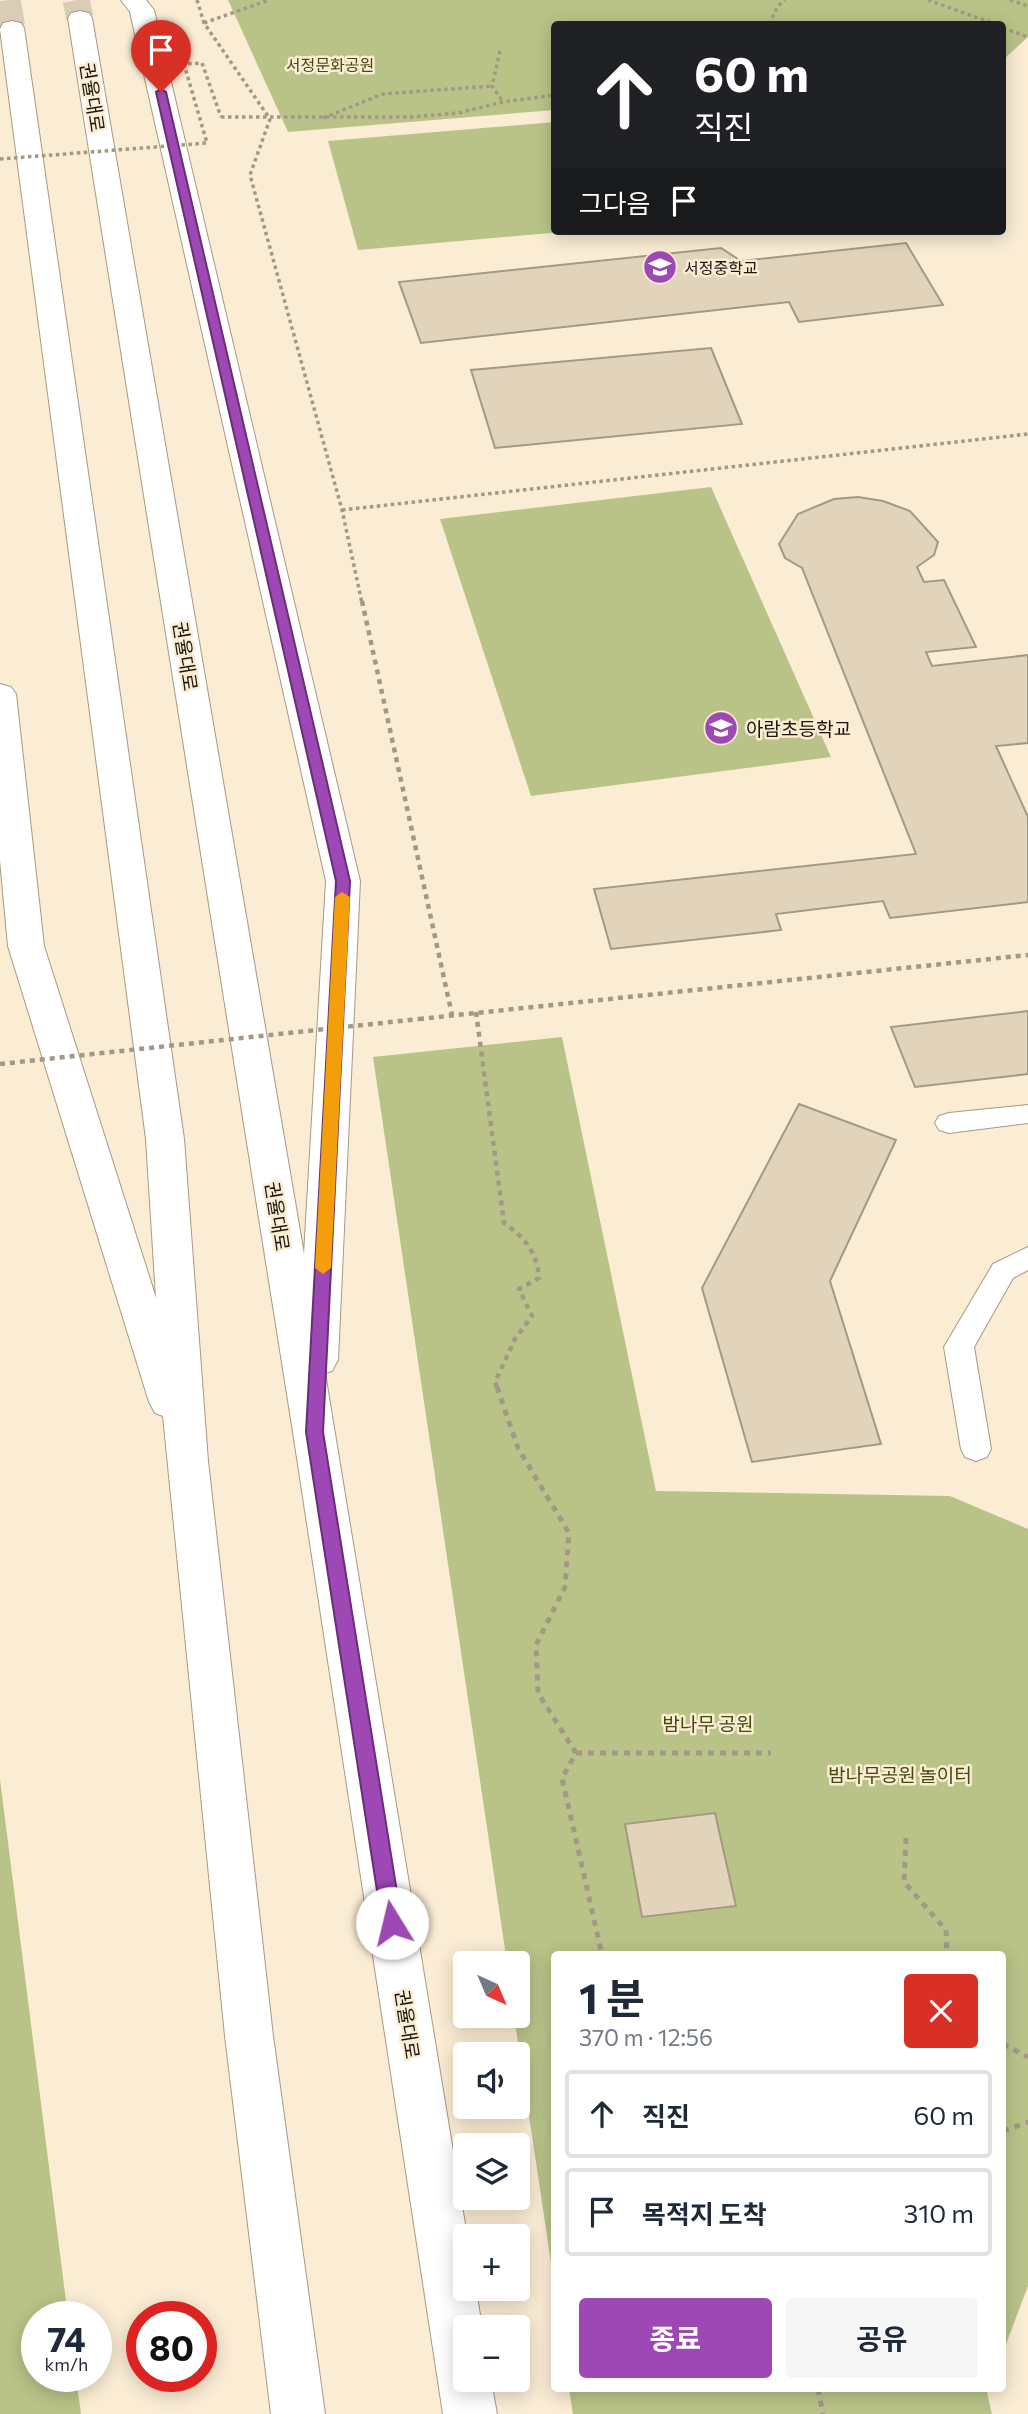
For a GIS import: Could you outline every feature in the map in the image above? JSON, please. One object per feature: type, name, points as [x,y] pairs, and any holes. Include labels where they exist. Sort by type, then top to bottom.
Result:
[{"type":"highway","points":[[133,0],[142,10],[343,881],[314,1432]]},
{"type":"highway","name":"권율대로","points":[[80,18],[314,1432],[470,2414]]},
{"type":"highway","points":[[12,28],[165,1139],[187,1461],[249,2036],[298,2414]]},
{"type":"highway","points":[[0,694],[26,946],[187,1461]]},
{"type":"lane","points":[[949,1123],[1028,1114]]},
{"type":"lane","points":[[976,1448],[959,1347],[1003,1271],[1028,1257]]},
{"type":"path","points":[[197,0],[204,23],[271,119]]},
{"type":"path","points":[[204,23],[269,0]]},
{"type":"path","points":[[770,21],[778,6],[785,0]]},
{"type":"path","points":[[928,0],[987,21]]},
{"type":"path","points":[[1010,0],[1028,6]]},
{"type":"path","points":[[1006,28],[1028,37]]},
{"type":"path","points":[[500,51],[492,86],[503,102]]},
{"type":"path","points":[[0,159],[207,143],[184,64],[202,63],[221,117],[320,120],[458,113],[503,102],[551,96]]},
{"type":"path","points":[[320,120],[383,93],[492,86]]},
{"type":"path","points":[[271,119],[250,175],[342,510],[452,1015]]},
{"type":"path","points":[[342,510],[1028,434]]},
{"type":"path","points":[[0,1064],[1028,955]]},
{"type":"path","points":[[476,1012],[504,1223],[526,1237],[538,1258],[539,1278],[519,1289],[531,1316],[515,1339],[495,1382],[518,1448],[569,1533],[565,1587],[537,1645],[537,1693],[576,1753]]},
{"type":"path","points":[[576,1753],[771,1753]]},
{"type":"path","points":[[576,1753],[562,1778],[601,1951]]},
{"type":"path","points":[[906,1839],[904,1882],[946,1930],[947,1951]]},
{"type":"path","points":[[1006,2046],[1028,2057]]},
{"type":"path","points":[[1006,2130],[1028,2122]]},
{"type":"path","points":[[819,2392],[823,2414]]},
{"type":"green space","name":"서정문화공원","points":[[228,0],[1028,0],[1028,37],[1006,57],[1006,21],[551,21],[551,110],[288,132]]},
{"type":"green space","points":[[551,122],[551,233],[358,250],[328,141]]},
{"type":"green space","points":[[711,487],[831,757],[531,796],[440,519]]},
{"type":"green space","name":"밤나무 공원","points":[[562,1037],[656,1491],[950,1496],[1028,1529],[1028,2286],[1006,2344],[1006,1951],[551,1951],[551,2262],[529,2119],[530,2042],[518,2042],[516,2028],[530,2028],[530,1951],[505,1951],[373,1057]]},
{"type":"green space","points":[[0,1779],[66,2301],[21,2301],[21,2392],[78,2392],[81,2414],[0,2414]]},
{"type":"green space","points":[[569,2392],[988,2392],[992,2414],[573,2414]]},
{"type":"building","points":[[906,243],[943,305],[799,322],[789,302],[421,343],[399,282],[721,248],[741,261]]},
{"type":"building","points":[[711,348],[742,424],[495,448],[471,370]]},
{"type":"building","points":[[858,497],[883,501],[910,511],[938,542],[934,555],[917,567],[924,582],[944,580],[976,647],[926,652],[932,666],[1028,655],[1028,743],[996,746],[1028,817],[1028,902],[890,918],[883,901],[776,914],[781,930],[611,949],[594,889],[916,854],[802,568],[785,558],[779,544],[798,514],[834,499]]},
{"type":"building","points":[[1028,1011],[1028,1074],[915,1087],[891,1027]]},
{"type":"building","points":[[799,1104],[896,1140],[830,1281],[881,1444],[752,1462],[702,1288]]},
{"type":"building","points":[[715,1813],[736,1906],[642,1917],[625,1824]]},
{"type":"tunnel","points":[[7,0],[12,28]]},
{"type":"tunnel","points":[[76,0],[80,18]]},
{"type":"slow traffic","points":[[323,1268],[342,897]]},
{"type":"place","name":"서정중학교","points":[[660,267]]},
{"type":"place","name":"아람초등학교","points":[[721,728]]},
{"type":"route","points":[[161,92],[343,881],[314,1432],[392,1923]]},
{"type":"park label","name":"밤나무공원 놀이터","points":[[900,1774]]}]
